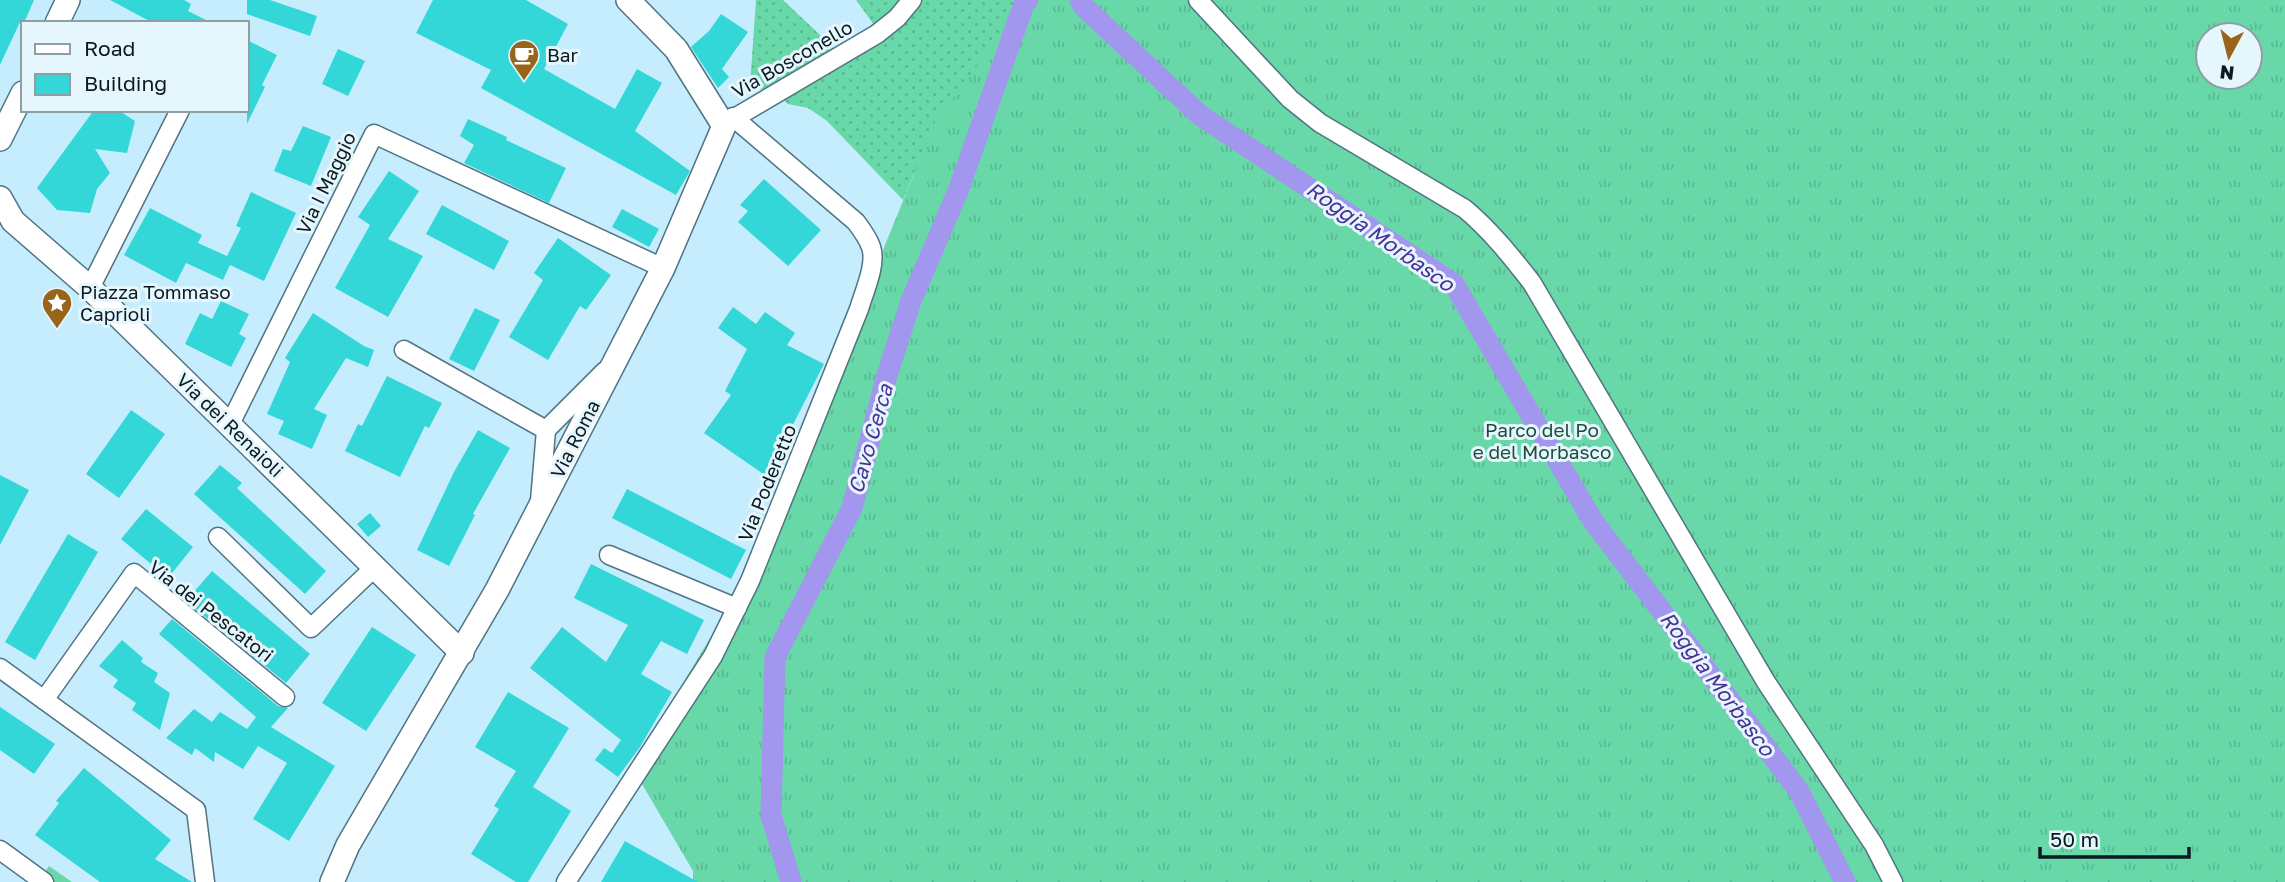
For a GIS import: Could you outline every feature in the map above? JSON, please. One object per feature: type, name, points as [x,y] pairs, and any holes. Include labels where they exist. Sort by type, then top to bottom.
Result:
[{"type":"street","points":[[58,21],[68,0]]},
{"type":"street","points":[[628,0],[676,48],[728,122]]},
{"type":"street","name":"Via Bosconello","points":[[728,122],[877,34],[897,18],[912,0]]},
{"type":"street","points":[[1198,0],[1290,99],[1320,123],[1465,209],[1486,227],[1509,253],[1538,293],[1766,682],[1874,845],[1893,882]]},
{"type":"street","points":[[0,139],[21,97]]},
{"type":"street","points":[[90,288],[179,112]]},
{"type":"street","name":"Via Roma","points":[[332,882],[348,845],[462,653],[539,508],[663,268],[728,122]]},
{"type":"street","name":"Via Poderetto","points":[[566,882],[713,656],[737,608],[859,309],[873,251],[856,222],[728,122]]},
{"type":"street","name":"Via I Maggio","points":[[230,424],[374,134],[663,268]]},
{"type":"street","name":"Via dei Renaioli","points":[[0,198],[6,217],[90,288],[462,653]]},
{"type":"street","points":[[404,350],[546,430]]},
{"type":"street","points":[[539,508],[546,430],[615,362]]},
{"type":"street","points":[[218,537],[312,628],[375,567]]},
{"type":"street","points":[[609,555],[737,608]]},
{"type":"street","name":"Via dei Pescatori","points":[[44,700],[134,573],[285,697]]},
{"type":"street","points":[[0,668],[195,810],[205,882]]},
{"type":"street","points":[[0,850],[44,882]]},
{"type":"green space","points":[[756,0],[783,0],[838,52],[877,29],[856,0],[1018,0],[989,50],[935,122],[903,200],[827,121],[808,108],[788,104],[777,94],[750,86]]},
{"type":"green space","name":"Parco del Po e del Morbasco","points":[[946,0],[2285,0],[2285,882],[693,882],[693,871],[632,767],[755,564],[914,174]]},
{"type":"green space","points":[[49,866],[72,882],[38,882]]},
{"type":"building","points":[[0,0],[34,0],[25,21],[20,22],[0,65]]},
{"type":"building","points":[[110,0],[184,0],[191,4],[188,11],[208,21],[149,21]]},
{"type":"building","points":[[247,0],[270,0],[317,16],[310,36],[247,14]]},
{"type":"building","points":[[433,0],[526,0],[568,24],[544,69],[615,109],[637,69],[662,83],[635,131],[690,171],[676,195],[481,88],[491,70],[416,33]]},
{"type":"building","points":[[721,14],[748,32],[722,69],[729,77],[718,88],[691,47],[709,31]]},
{"type":"building","points":[[248,40],[277,55],[247,124],[248,112]]},
{"type":"building","points":[[338,49],[365,61],[348,96],[322,84]]},
{"type":"building","points":[[93,112],[121,112],[135,121],[127,153],[95,149],[110,173],[97,189],[90,213],[57,210],[37,188]]},
{"type":"building","points":[[468,119],[566,168],[549,203],[464,163],[474,145],[460,136]]},
{"type":"building","points":[[303,126],[331,137],[311,186],[274,171],[283,149],[291,151]]},
{"type":"building","points":[[389,171],[419,191],[388,239],[423,256],[388,317],[335,288],[370,225],[358,217]]},
{"type":"building","points":[[764,179],[821,230],[788,266],[738,222],[748,211],[740,205]]},
{"type":"building","points":[[251,192],[296,213],[264,281],[230,265],[223,280],[186,263],[176,283],[124,255],[150,208],[202,235],[198,243],[227,256],[241,228],[236,226]]},
{"type":"building","points":[[442,205],[509,241],[494,270],[426,234]]},
{"type":"building","points":[[622,209],[659,229],[649,247],[612,227]]},
{"type":"building","points":[[558,238],[611,275],[586,310],[580,306],[548,360],[509,337],[543,280],[534,273]]},
{"type":"building","points":[[221,301],[249,314],[239,334],[246,338],[231,367],[185,344],[200,313],[212,319]]},
{"type":"building","points":[[733,307],[756,324],[765,312],[795,333],[787,345],[824,364],[781,448],[787,452],[769,478],[704,433],[731,395],[725,391],[747,349],[718,328]]},
{"type":"building","points":[[475,308],[500,320],[474,371],[449,359]]},
{"type":"building","points":[[313,313],[374,350],[368,367],[346,358],[314,409],[327,415],[312,449],[278,434],[284,421],[267,414],[290,362],[285,358]]},
{"type":"building","points":[[387,376],[442,403],[429,428],[425,426],[400,477],[345,451],[358,424],[362,426]]},
{"type":"building","points":[[131,410],[165,434],[119,498],[86,474]]},
{"type":"building","points":[[478,430],[510,448],[473,514],[475,515],[449,566],[417,550],[454,472]]},
{"type":"building","points":[[220,465],[242,483],[237,488],[326,571],[305,594],[194,494]]},
{"type":"building","points":[[0,475],[29,490],[0,545]]},
{"type":"building","points":[[627,489],[746,550],[731,579],[612,518]]},
{"type":"building","points":[[146,509],[193,547],[168,578],[121,539]]},
{"type":"building","points":[[370,513],[381,526],[368,537],[357,524]]},
{"type":"building","points":[[68,534],[98,552],[35,660],[5,642]]},
{"type":"building","points":[[591,564],[704,620],[687,654],[661,641],[641,674],[672,692],[640,747],[618,777],[595,760],[604,748],[612,753],[621,740],[530,668],[562,627],[606,662],[628,625],[574,598]]},
{"type":"building","points":[[212,571],[310,654],[286,683],[186,601]]},
{"type":"building","points":[[172,619],[278,706],[288,708],[271,727],[335,766],[289,841],[253,819],[287,763],[258,746],[243,769],[215,752],[214,762],[195,748],[192,755],[166,738],[194,709],[212,722],[220,712],[247,729],[256,717],[159,634]]},
{"type":"building","points":[[372,627],[416,655],[366,731],[322,703]]},
{"type":"building","points":[[122,640],[143,658],[141,662],[158,673],[154,682],[170,693],[160,730],[132,710],[136,703],[113,687],[118,680],[99,666]]},
{"type":"building","points":[[508,692],[569,728],[533,787],[571,811],[528,882],[516,882],[471,854],[499,809],[494,806],[516,771],[475,747]]},
{"type":"building","points":[[0,707],[55,744],[34,774],[0,750]]},
{"type":"building","points":[[84,768],[171,840],[155,859],[192,882],[100,882],[35,835],[59,803],[56,801]]},
{"type":"building","points":[[625,841],[698,882],[601,882]]},
{"type":"waterway","name":"Cavo Cerca","points":[[791,882],[771,815],[775,657],[852,508],[887,375],[911,301],[958,191],[1024,4],[1028,0]]},
{"type":"waterway","name":"Roggia Morbasco","points":[[1080,0],[1084,7],[1201,116],[1454,284],[1593,521],[1799,791],[1845,882]]},
{"type":"place","name":"Bar","points":[[524,82]]},
{"type":"place","name":"Piazza Tommaso Caprioli","points":[[57,330]]}]
